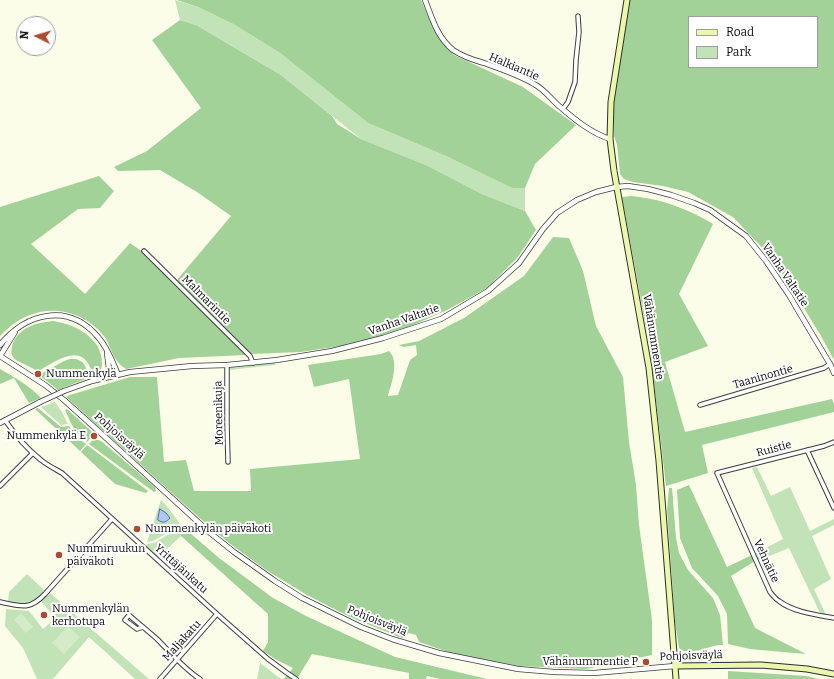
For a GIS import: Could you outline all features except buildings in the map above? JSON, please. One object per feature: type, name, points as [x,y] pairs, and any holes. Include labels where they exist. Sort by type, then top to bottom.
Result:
[{"type":"main road","name":"Vähänummentie","points":[[627,0],[611,102],[610,139],[616,187],[649,368],[659,461],[676,679]]},
{"type":"main road","name":"Pohjoisväylä","points":[[675,666],[761,665],[807,669],[834,674]]},
{"type":"street","name":"Halkiantie","points":[[425,0],[437,32],[453,50],[535,84],[579,123],[602,137],[610,139]]},
{"type":"street","points":[[563,109],[568,102],[575,82],[579,32],[578,16]]},
{"type":"street","name":"Vanha Valtatie","points":[[0,423],[64,391],[92,381],[145,370],[184,366],[252,363],[332,351],[383,338],[441,319],[488,291],[519,263],[543,229],[557,213],[577,200],[596,192],[616,187],[628,186],[648,189],[694,203],[710,210],[746,236],[766,261],[803,318],[834,373]]},
{"type":"street","name":"Malmarintie","points":[[144,251],[250,356],[252,363]]},
{"type":"street","points":[[0,344],[20,326],[33,319],[51,315],[68,317],[84,324],[98,336],[115,366],[118,375]]},
{"type":"street","points":[[0,356],[20,326]]},
{"type":"street","points":[[103,344],[106,350],[110,377]]},
{"type":"street","name":"Pohjoisväylä","points":[[0,356],[39,381],[64,400],[209,532],[234,552],[302,598],[361,627],[392,639],[438,653],[518,669],[594,673],[675,666]]},
{"type":"street","name":"Taaninontie","points":[[700,405],[824,368],[830,364]]},
{"type":"street","name":"Moreenikuja","points":[[227,365],[228,462]]},
{"type":"street","name":"Yrittäjänkatu","points":[[5,420],[33,453],[42,461],[62,473],[268,659],[296,679]]},
{"type":"street","name":"Ruistie","points":[[717,473],[824,446],[834,442]]},
{"type":"street","points":[[808,450],[834,508]]},
{"type":"street","points":[[0,486],[33,453]]},
{"type":"street","name":"Vehnätie","points":[[717,473],[770,592],[777,600],[786,606],[796,610],[834,618]]},
{"type":"street","points":[[0,602],[27,606],[34,604],[112,519]]},
{"type":"street","name":"Maljakatu","points":[[160,679],[217,614]]},
{"type":"street","points":[[143,627],[137,629],[125,620],[128,615],[143,627],[158,640],[195,676],[200,679]]},
{"type":"green space","points":[[175,0],[198,7],[235,25],[280,53],[368,123],[446,156],[512,188],[525,188],[525,211],[482,194],[426,165],[361,139],[281,75],[196,25],[180,20]]},
{"type":"green space","points":[[177,0],[421,0],[436,34],[454,55],[523,87],[576,125],[535,164],[525,188],[512,188],[446,156],[368,123],[280,53],[235,25],[198,7]]},
{"type":"green space","points":[[630,0],[834,0],[834,360],[791,287],[769,255],[733,217],[688,192],[624,179],[620,174],[617,145],[614,136],[614,101]]},
{"type":"green space","points":[[180,20],[196,25],[281,75],[332,116],[337,124],[361,139],[426,165],[482,194],[525,211],[536,230],[518,257],[487,288],[447,310],[398,332],[341,346],[301,352],[250,354],[177,280],[231,216],[197,192],[160,170],[118,171],[114,167],[147,151],[201,108],[152,40]]},
{"type":"green space","points":[[99,176],[114,191],[100,208],[78,209],[31,244],[85,294],[130,243],[143,252],[246,355],[179,358],[126,369],[115,359],[106,339],[99,331],[82,318],[62,311],[40,312],[26,317],[7,329],[0,336],[0,207]]},
{"type":"green space","points":[[631,196],[653,199],[671,204],[713,224],[679,294],[708,346],[665,362],[685,432],[832,399],[834,404],[834,412],[702,445],[708,473],[666,486],[650,349],[622,197]]},
{"type":"green space","points":[[553,237],[569,238],[583,271],[596,326],[623,377],[629,442],[636,485],[639,525],[652,620],[652,655],[586,669],[519,666],[457,655],[419,642],[416,635],[409,633],[403,638],[399,637],[348,616],[307,595],[266,570],[229,543],[66,397],[130,377],[157,377],[164,462],[186,460],[194,491],[251,491],[250,469],[360,459],[349,379],[314,387],[308,365],[381,354],[389,351],[394,361],[394,373],[388,396],[398,395],[410,360],[417,355],[416,345],[404,347],[399,345],[419,341],[464,318],[524,276]]},
{"type":"green space","points":[[53,321],[74,327],[91,338],[97,345],[101,354],[102,364],[100,375],[93,377],[89,365],[84,359],[78,356],[72,355],[57,360],[38,371],[13,357],[12,346],[23,330],[40,323]]},
{"type":"green space","points":[[70,359],[81,361],[84,364],[89,378],[58,390],[39,375],[64,361]]},
{"type":"green space","points":[[275,363],[275,365],[229,370],[229,368],[232,367]]},
{"type":"green space","points":[[0,369],[27,386],[41,398],[29,403],[14,378],[0,384]]},
{"type":"green space","points":[[55,402],[68,424],[61,425],[41,407]]},
{"type":"green space","points":[[38,408],[61,427],[69,426],[76,437],[86,444],[80,451],[35,409]]},
{"type":"green space","points":[[67,409],[91,431],[91,437],[87,442],[74,428],[65,410]]},
{"type":"green space","points":[[93,440],[99,440],[104,443],[155,487],[156,491],[154,492],[89,444]]},
{"type":"green space","points":[[87,445],[148,491],[146,493],[115,484],[81,452]]},
{"type":"green space","points":[[757,467],[771,496],[790,487],[810,531],[834,519],[834,525],[812,536],[831,579],[814,589],[826,615],[820,613],[789,548],[757,561],[754,554],[783,539],[752,468]]},
{"type":"green space","points":[[689,485],[727,567],[752,555],[755,561],[731,576],[755,628],[806,654],[750,649],[728,644],[727,614],[718,596],[692,568],[680,538],[677,490]]},
{"type":"green space","points":[[669,488],[672,488],[676,538],[679,553],[688,570],[713,598],[720,615],[723,645],[690,651],[682,651],[679,648],[675,622],[667,510]]},
{"type":"green space","points":[[161,500],[181,525],[153,541],[147,542]]},
{"type":"green space","points":[[182,526],[219,558],[273,598],[306,616],[395,657],[487,679],[440,679],[427,676],[426,679],[409,679],[409,673],[312,654],[297,679],[284,679],[293,668],[263,651],[268,642],[268,614],[181,536],[176,530]]},
{"type":"green space","points":[[176,530],[181,536],[157,558],[146,547],[147,544],[154,543]]},
{"type":"green space","points":[[27,574],[45,591],[39,598],[32,602],[8,602],[9,592]]},
{"type":"green space","points":[[50,593],[149,679],[135,679],[89,637],[53,679],[37,679],[23,648],[5,626],[6,609],[29,611],[43,629],[55,618],[41,601]]},
{"type":"green space","points":[[21,613],[33,627],[26,633],[14,620]]},
{"type":"green space","points":[[68,626],[80,637],[64,654],[52,643]]},
{"type":"green space","points":[[260,663],[281,679],[257,679]]},
{"type":"green space","points":[[728,671],[806,676],[819,679],[728,679]]},
{"type":"water","points":[[160,509],[170,518],[165,522],[158,520]]},
{"type":"place","name":"Nummenkylä","points":[[38,374]]},
{"type":"place","name":"Nummenkylä E","points":[[94,436]]},
{"type":"place","name":"Nummenkylän päiväkoti","points":[[137,529]]},
{"type":"place","name":"Nummiruukun päiväkoti","points":[[59,555]]},
{"type":"place","name":"Nummenkylän kerhotupa","points":[[44,615]]},
{"type":"place","name":"Vähänummentie P","points":[[646,662]]}]
